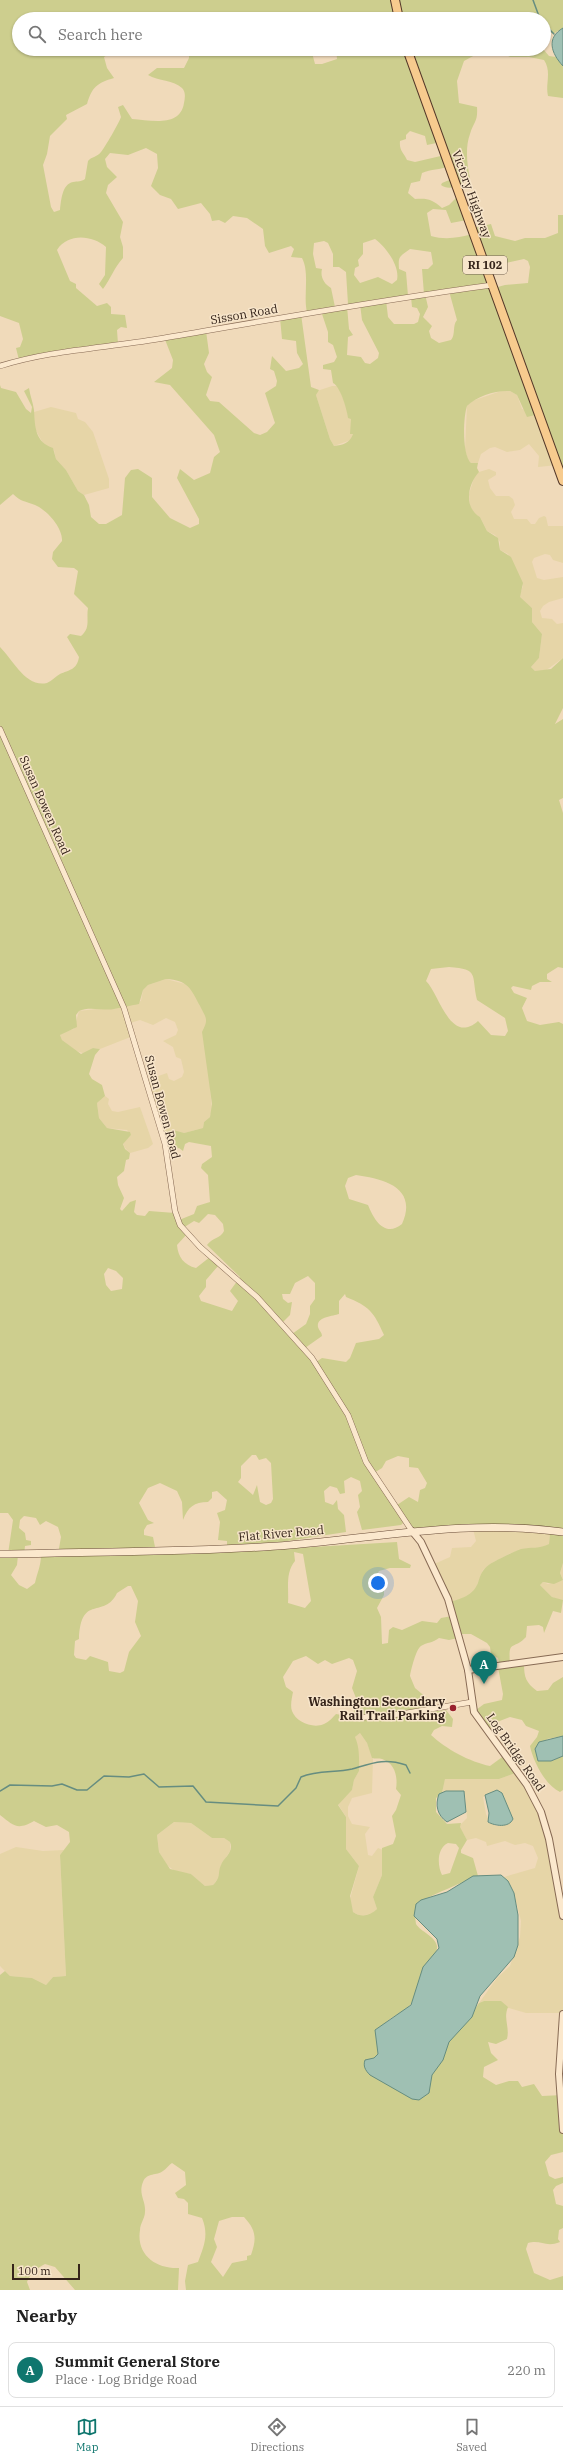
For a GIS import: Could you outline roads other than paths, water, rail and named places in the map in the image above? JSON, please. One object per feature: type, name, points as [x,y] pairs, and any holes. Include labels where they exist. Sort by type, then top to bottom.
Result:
[{"type":"main road","points":[[395,0],[398,12]]},
{"type":"main road","name":"Victory Highway","points":[[410,56],[563,481]]},
{"type":"main road","name":"Flat River Road","points":[[0,1554],[210,1550],[290,1545],[412,1531],[497,1526],[563,1532]]},
{"type":"street","name":"Sisson Road","points":[[0,366],[62,352],[148,340],[342,306],[492,285]]},
{"type":"street","name":"Susan Bowen Road","points":[[0,730],[124,1008],[165,1144],[174,1211],[180,1226],[200,1247],[256,1297],[312,1358],[348,1415],[366,1462],[412,1531]]},
{"type":"street","name":"Log Bridge Road","points":[[412,1531],[421,1542],[448,1599],[468,1670],[474,1712],[537,1802],[546,1829],[563,1916]]},
{"type":"street","points":[[468,1670],[563,1657]]},
{"type":"street","points":[[356,1718],[402,1714],[472,1702]]},
{"type":"street","points":[[563,2014],[559,2083],[563,2130]]},
{"type":"waterway","points":[[533,0],[537,12]]},
{"type":"waterway","points":[[551,31],[554,34]]},
{"type":"waterway","points":[[0,1791],[10,1785],[52,1786],[62,1784],[77,1790],[87,1790],[104,1776],[129,1777],[144,1774],[159,1787],[193,1786],[206,1802],[278,1806],[296,1788],[301,1777],[307,1775],[320,1772],[352,1769],[379,1762],[391,1762],[406,1765],[410,1773]]},
{"type":"place","name":"Summit General Store","points":[[484,1684]]},
{"type":"place","name":"Washington Secondary Rail Trail Parking","points":[[453,1708]]}]
